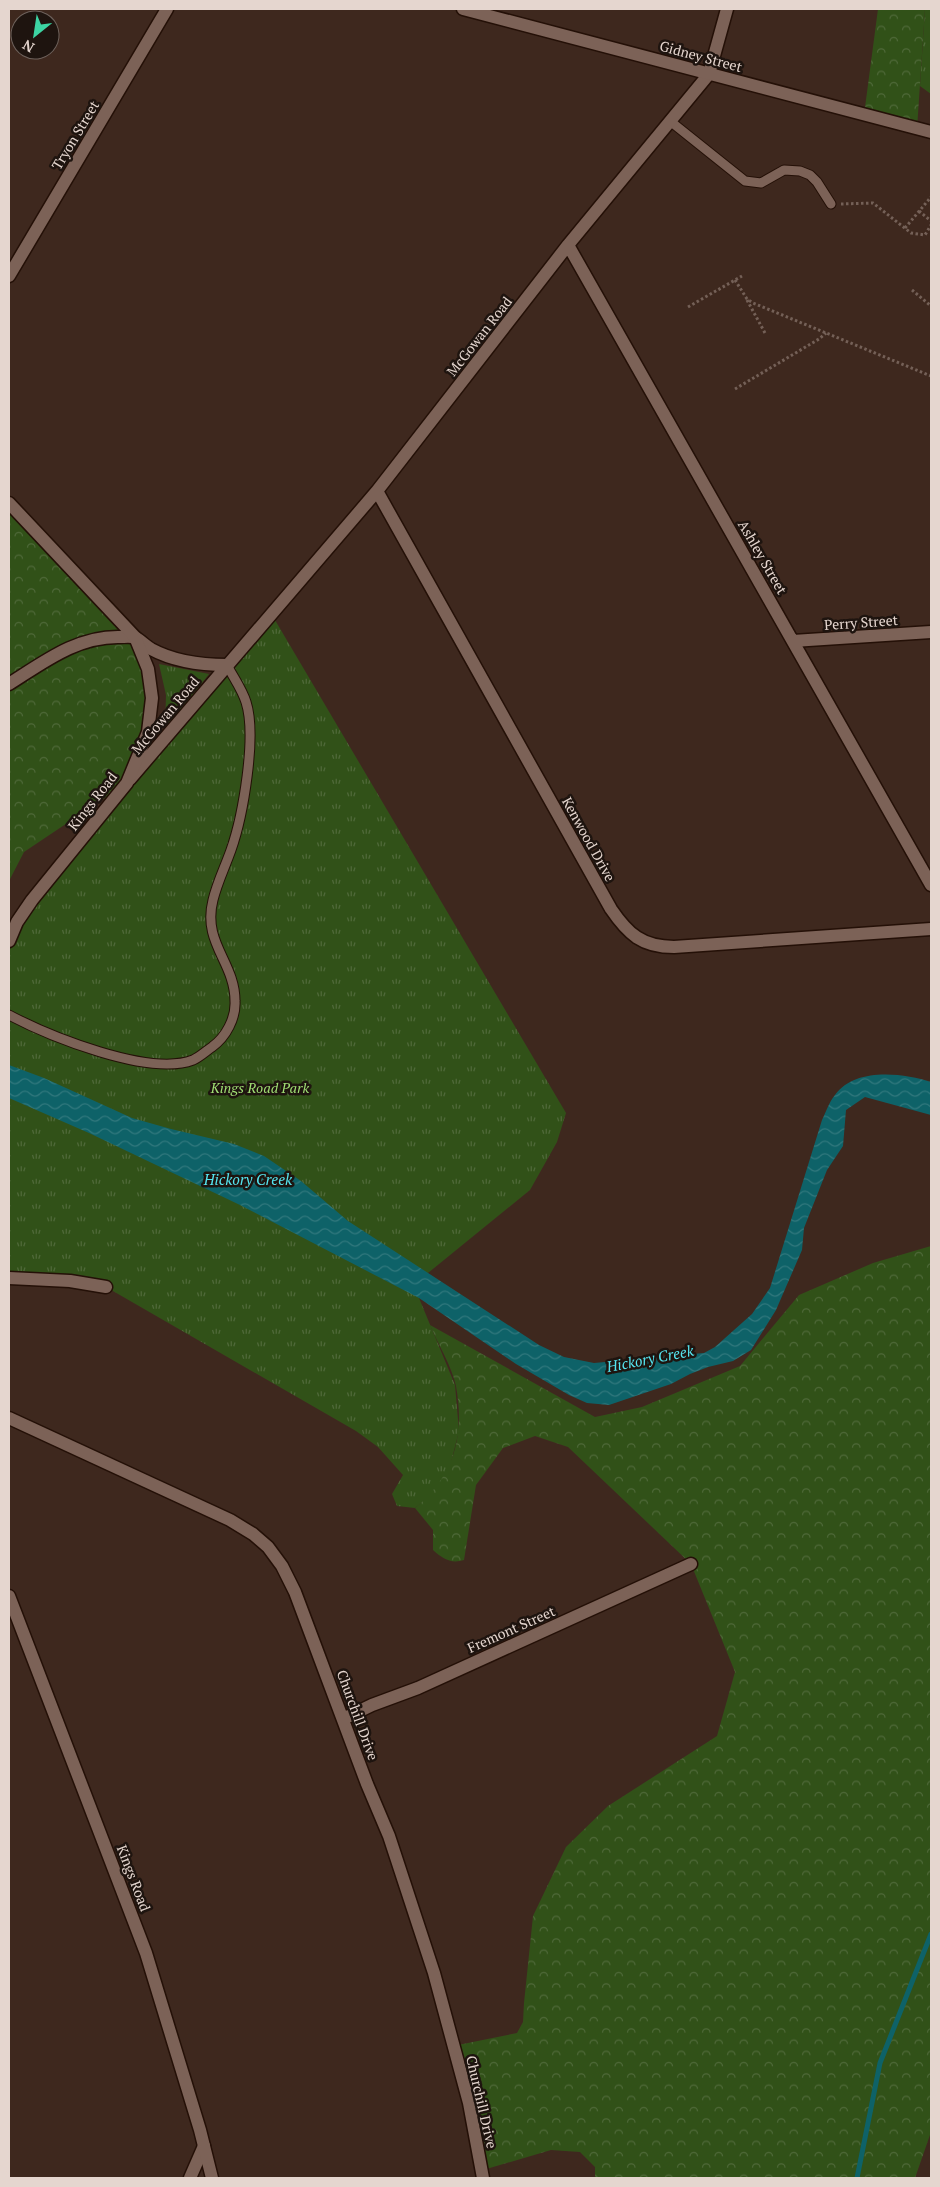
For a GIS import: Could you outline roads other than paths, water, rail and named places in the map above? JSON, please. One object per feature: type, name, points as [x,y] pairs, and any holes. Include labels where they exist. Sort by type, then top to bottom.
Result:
[{"type":"street","name":"Tryon Street","points":[[9,276],[168,9]]},
{"type":"street","name":"Gidney Street","points":[[463,9],[931,132]]},
{"type":"street","name":"McGowan Road","points":[[127,784],[226,665],[377,491],[568,245],[709,74],[727,9]]},
{"type":"street","name":"Ashley Street","points":[[568,245],[931,885]]},
{"type":"street","name":"Kenwood Drive","points":[[377,491],[611,909],[621,924],[639,940],[661,947],[674,947],[931,929]]},
{"type":"street","name":"Kings Road","points":[[9,503],[135,638],[149,677],[152,698],[148,732],[127,784],[32,900],[17,922],[9,941]]},
{"type":"street","name":"Perry Street","points":[[793,641],[931,632]]},
{"type":"street","points":[[9,684],[67,648],[84,641],[114,637],[135,638]]},
{"type":"street","name":"McGowan Road","points":[[135,638],[150,649],[164,655],[210,664],[226,665]]},
{"type":"street","points":[[9,1278],[78,1282],[106,1287]]},
{"type":"street","name":"Churchill Drive","points":[[9,1418],[230,1520],[261,1541],[282,1566],[295,1592],[392,1844],[434,1973],[468,2103],[483,2178]]},
{"type":"street","name":"Fremont Street","points":[[343,1719],[372,1705],[418,1688],[691,1564]]},
{"type":"street","name":"Kings Road","points":[[9,1596],[146,1953],[212,2178]]},
{"type":"street","points":[[190,2178],[204,2146]]},
{"type":"lane","points":[[670,121],[745,181],[761,183],[784,170],[800,172],[810,176],[817,182],[830,204]]},
{"type":"lane","points":[[9,1015],[34,1028],[116,1058],[169,1064],[193,1060],[217,1043],[228,1030],[235,1002],[234,994],[231,978],[211,932],[210,917],[213,899],[232,849],[245,794],[251,719],[246,700],[226,665]]},
{"type":"water","name":"Hickory Creek","points":[[9,1065],[44,1078],[132,1118],[234,1144],[264,1156],[301,1181],[348,1221],[539,1345],[564,1357],[594,1363],[704,1353],[715,1347],[752,1314],[770,1288],[822,1120],[829,1104],[844,1086],[854,1080],[867,1076],[880,1075],[907,1076],[931,1082],[931,1115],[865,1097],[846,1110],[843,1146],[827,1170],[804,1228],[802,1250],[776,1310],[751,1350],[733,1361],[708,1367],[671,1384],[609,1405],[587,1403],[569,1395],[516,1364],[419,1298],[240,1205],[89,1133],[9,1098]]},
{"type":"waterway","points":[[857,2178],[880,2063],[931,1934]]},
{"type":"park label","name":"Kings Road Park","points":[[260,1087]]}]
